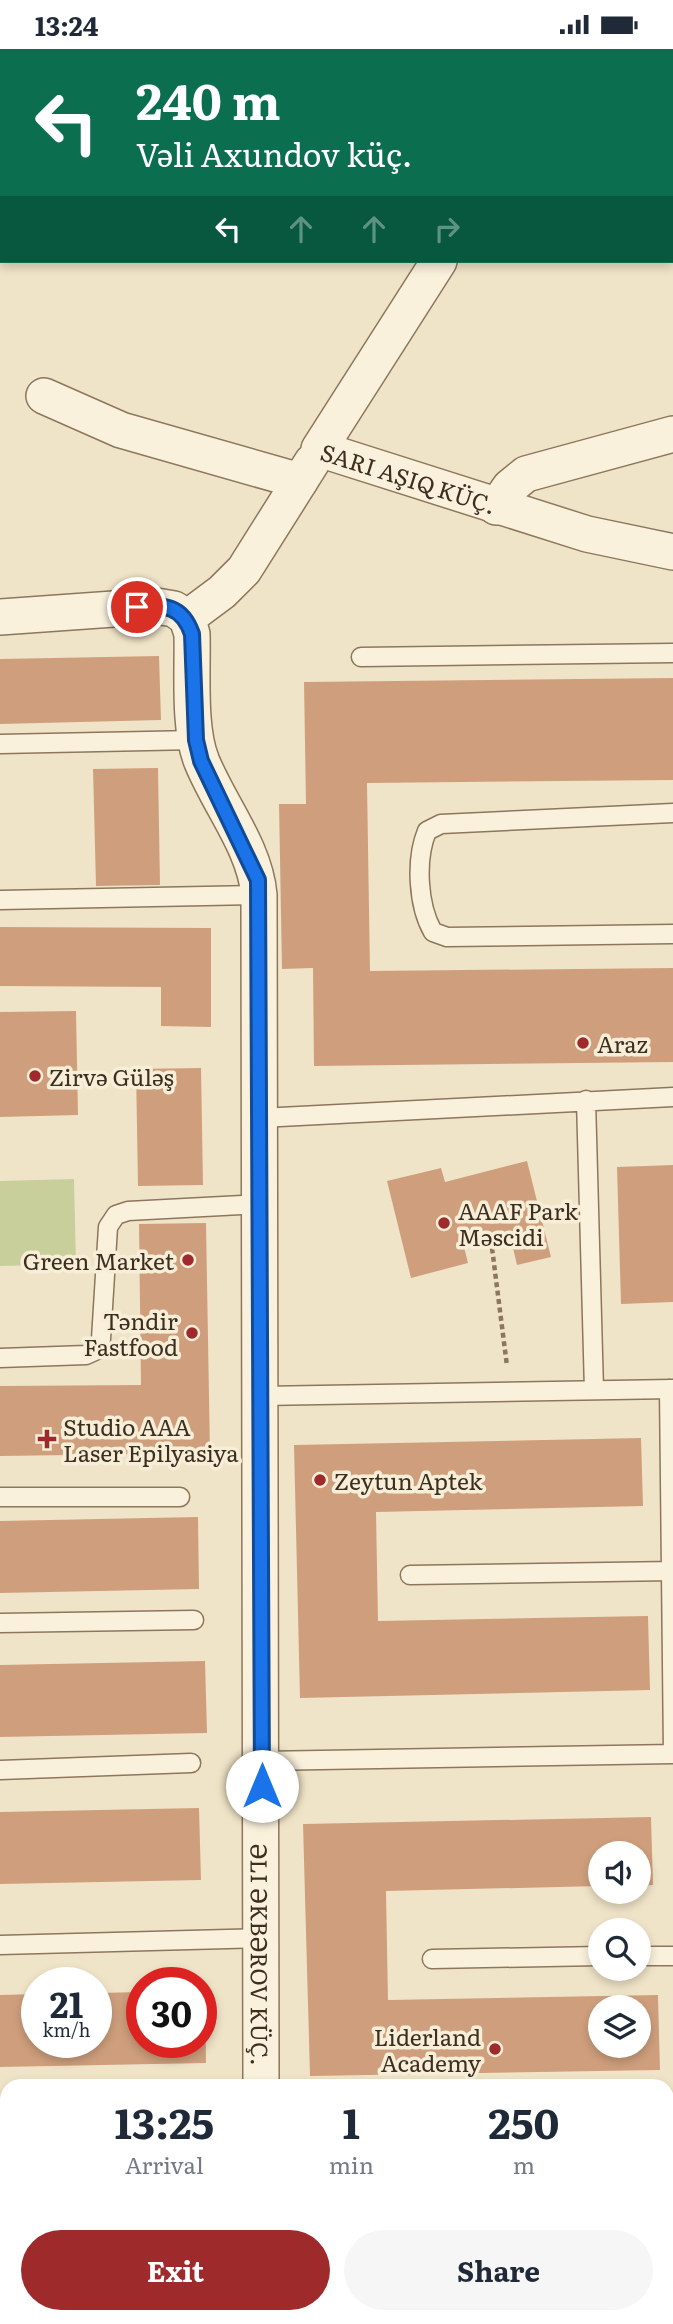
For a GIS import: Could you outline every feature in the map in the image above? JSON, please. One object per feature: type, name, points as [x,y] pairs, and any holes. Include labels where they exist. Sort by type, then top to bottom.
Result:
[{"type":"street","points":[[0,617],[156,605],[174,609],[187,618],[222,592],[244,570],[300,481],[426,267]]},
{"type":"street","points":[[44,396],[121,430],[300,481]]},
{"type":"street","points":[[496,507],[510,487],[526,474],[673,434]]},
{"type":"street","points":[[319,449],[587,534],[673,552]]},
{"type":"street","name":"ƏLI ƏKBƏROV KÜÇ.","points":[[187,618],[192,634],[196,740],[201,761],[250,857],[258,880],[259,895],[261,2079]]},
{"type":"lane","points":[[361,657],[673,653]]},
{"type":"lane","points":[[0,744],[196,740]]},
{"type":"lane","points":[[673,813],[441,824],[426,831],[420,846],[423,915],[433,932],[447,937],[673,934]]},
{"type":"lane","points":[[0,901],[259,895]]},
{"type":"lane","points":[[260,1118],[673,1097]]},
{"type":"lane","points":[[586,1100],[594,1390]]},
{"type":"lane","points":[[0,1358],[86,1355],[97,1350],[101,1339],[108,1227],[116,1216],[128,1211],[260,1204]]},
{"type":"lane","points":[[261,1396],[671,1389],[673,1754],[262,1761]]},
{"type":"lane","points":[[0,1497],[180,1497]]},
{"type":"lane","points":[[410,1575],[672,1571]]},
{"type":"lane","points":[[0,1623],[194,1620]]},
{"type":"lane","points":[[0,1770],[191,1763]]},
{"type":"lane","points":[[0,1945],[262,1938]]},
{"type":"lane","points":[[651,1956],[673,1955]]},
{"type":"lane","points":[[432,1959],[588,1957]]},
{"type":"path","points":[[491,1240],[510,1391]]},
{"type":"green space","points":[[74,1179],[76,1264],[0,1266],[0,1181]]},
{"type":"building","points":[[159,656],[161,720],[0,724],[0,659]]},
{"type":"building","points":[[673,678],[673,780],[367,783],[370,971],[673,968],[673,1062],[314,1066],[313,968],[282,969],[279,804],[306,804],[304,682]]},
{"type":"building","points":[[158,768],[160,885],[96,886],[93,769]]},
{"type":"building","points":[[0,927],[211,928],[211,1027],[161,1026],[161,987],[0,986]]},
{"type":"building","points":[[76,1011],[78,1115],[0,1117],[0,1012]]},
{"type":"building","points":[[201,1068],[203,1185],[138,1186],[136,1069]]},
{"type":"building","points":[[527,1161],[551,1257],[517,1265],[510,1235],[464,1247],[468,1263],[411,1278],[387,1181],[441,1168],[445,1182]]},
{"type":"building","points":[[673,1165],[673,1302],[621,1304],[617,1167]]},
{"type":"building","points":[[206,1223],[210,1453],[0,1456],[0,1386],[141,1385],[139,1224]]},
{"type":"building","points":[[641,1438],[643,1506],[376,1512],[378,1621],[648,1616],[650,1690],[300,1698],[294,1445]]},
{"type":"building","points":[[198,1517],[199,1589],[0,1593],[0,1521]]},
{"type":"building","points":[[205,1661],[207,1733],[0,1737],[0,1665]]},
{"type":"building","points":[[199,1808],[201,1880],[0,1884],[0,1812]]},
{"type":"building","points":[[651,1817],[653,1885],[651,1841],[588,1841],[588,1886],[386,1891],[388,2000],[588,1996],[588,2058],[651,2058],[651,1995],[658,1995],[660,2070],[310,2076],[303,1824]]},
{"type":"building","points":[[126,1992],[126,2058],[206,2058],[206,2063],[0,2067],[0,1995],[21,1994],[21,2058],[112,2058],[112,1993]]},
{"type":"place","name":"Araz","points":[[583,1043]]},
{"type":"place","name":"Zirvə Güləş","points":[[35,1076]]},
{"type":"place","name":"AAAF Park Məscidi","points":[[444,1223]]},
{"type":"place","name":"Green Market","points":[[188,1260]]},
{"type":"place","name":"Təndir Fastfood","points":[[192,1333]]},
{"type":"place","name":"Studio AAA Laser Epilyasiya","points":[[47,1439]]},
{"type":"place","name":"Zeytun Aptek","points":[[320,1480]]},
{"type":"place","name":"Liderland Academy","points":[[495,2049]]},
{"type":"route","points":[[137,607],[156,605],[174,609],[187,618],[192,634],[196,740],[201,761],[250,857],[258,880],[262,1786]]}]
